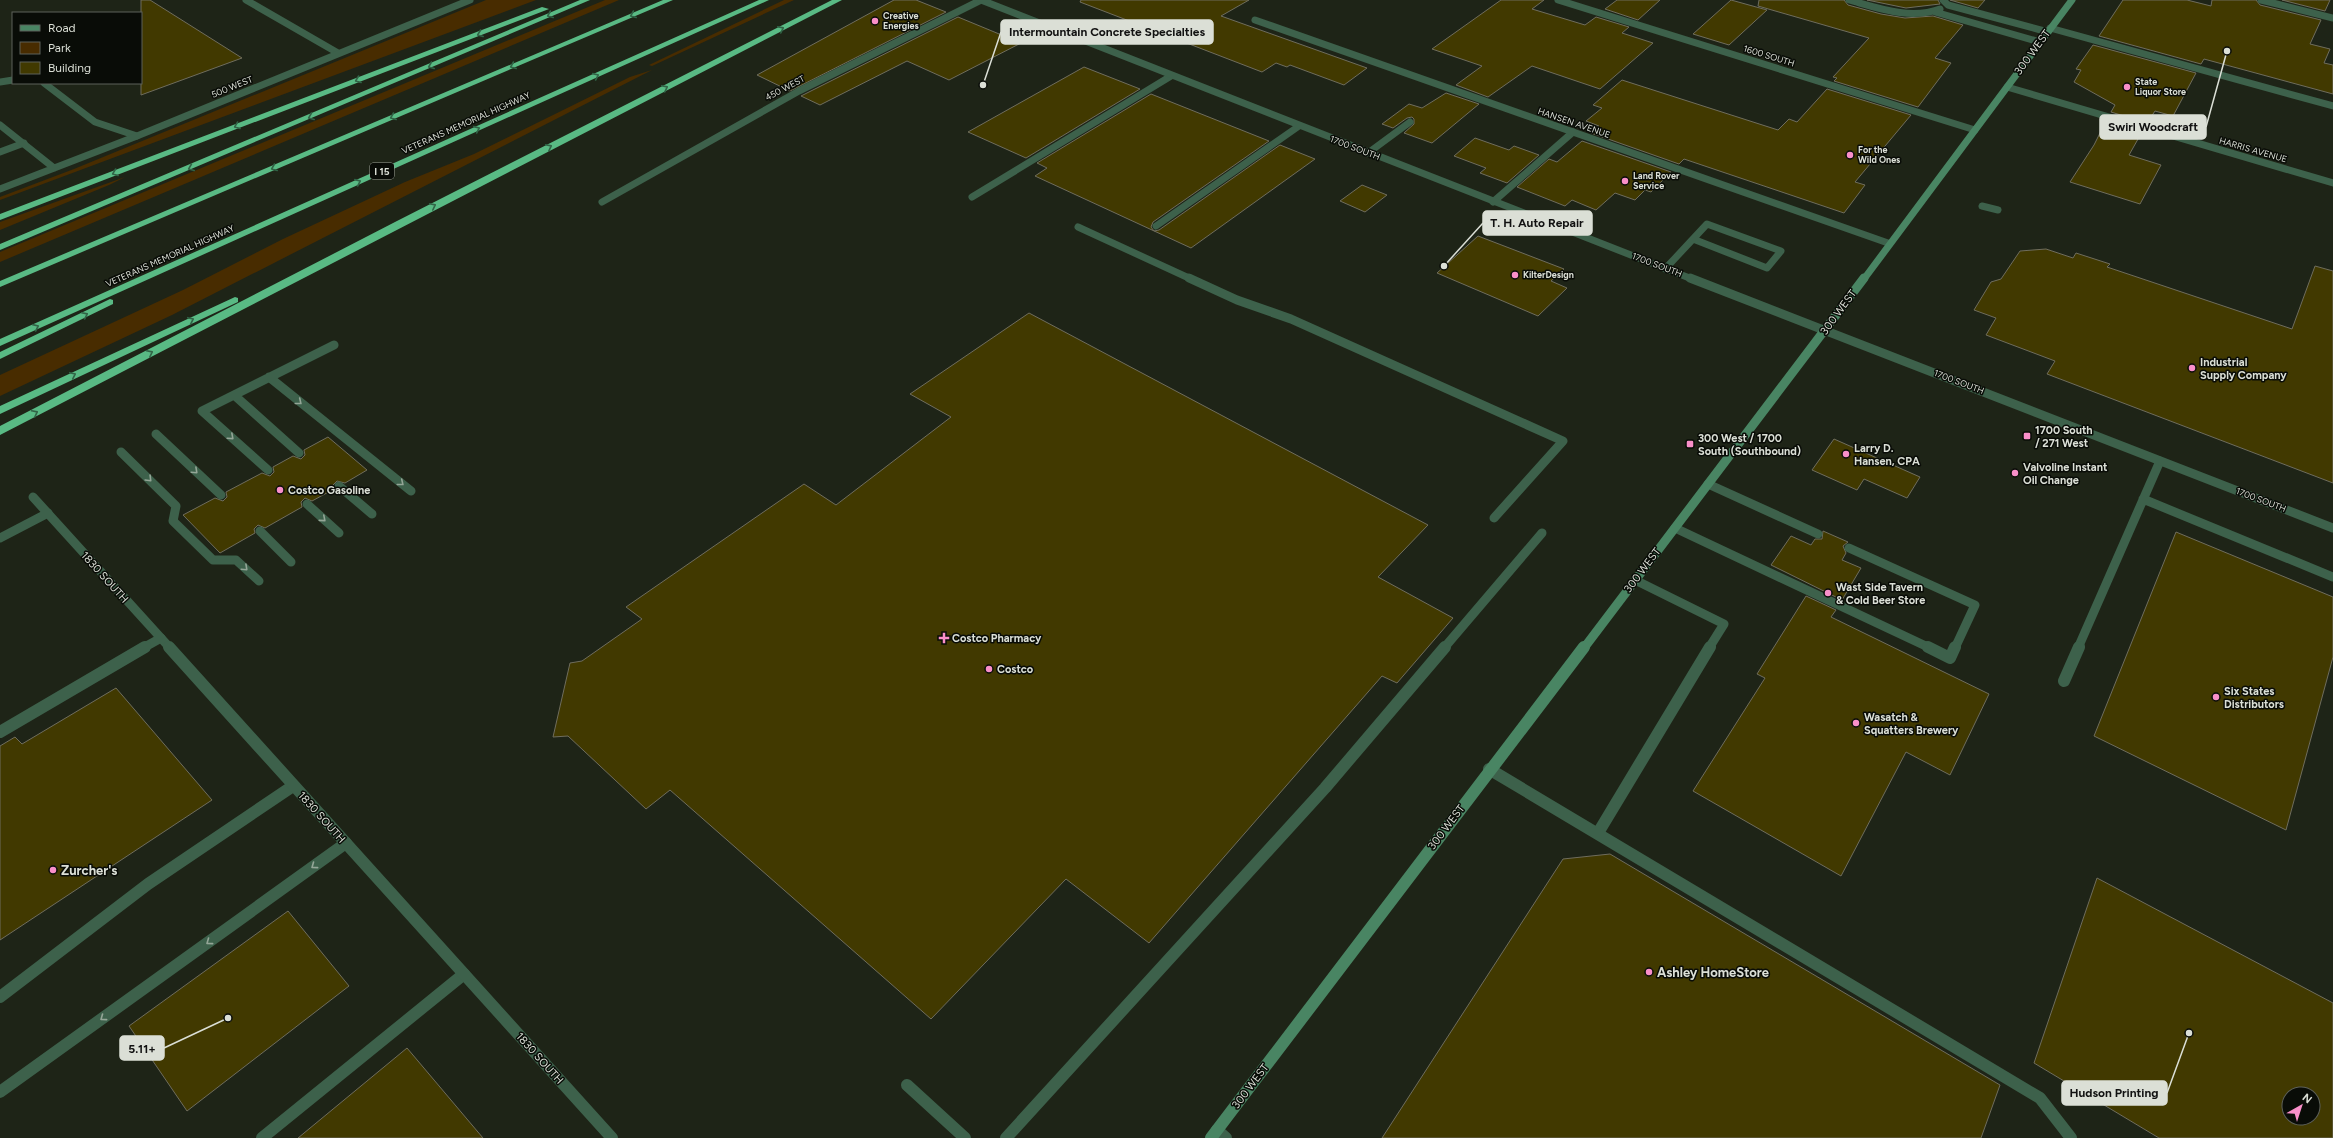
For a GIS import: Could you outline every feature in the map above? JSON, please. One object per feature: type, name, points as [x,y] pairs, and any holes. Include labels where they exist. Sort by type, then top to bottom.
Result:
[{"type":"highway","points":[[0,217],[568,0]]},
{"type":"highway","points":[[0,247],[586,0]]},
{"type":"highway","points":[[0,284],[669,0]]},
{"type":"highway","name":"VETERANS MEMORIAL HIGHWAY","points":[[0,344],[765,0]]},
{"type":"highway","points":[[0,431],[398,224],[838,0]]},
{"type":"highway","points":[[0,356],[339,191]]},
{"type":"highway","points":[[0,410],[398,224]]},
{"type":"main road","name":"300 WEST","points":[[1218,1135],[1489,769],[1675,528],[2072,0]]},
{"type":"street","points":[[246,0],[338,53]]},
{"type":"street","name":"500 WEST","points":[[0,189],[137,136],[470,0]]},
{"type":"street","name":"1700 SOUTH","points":[[981,0],[1298,126],[2333,528]]},
{"type":"street","name":"450 WEST","points":[[602,202],[799,91],[981,0]]},
{"type":"street","name":"1600 SOUTH","points":[[1558,0],[1975,130]]},
{"type":"street","points":[[1849,0],[1885,10],[1935,12],[2040,42]]},
{"type":"street","points":[[1943,0],[1948,5],[2049,30],[2333,106]]},
{"type":"street","points":[[2261,0],[2333,18]]},
{"type":"street","points":[[1935,12],[1948,5]]},
{"type":"street","name":"HANSEN AVENUE","points":[[1255,20],[1888,243]]},
{"type":"street","points":[[972,197],[1171,76]]},
{"type":"street","points":[[0,82],[12,80]]},
{"type":"street","points":[[45,84],[95,122],[137,136]]},
{"type":"street","name":"HARRIS AVENUE","points":[[2007,87],[2333,183]]},
{"type":"street","points":[[1368,153],[1410,122]]},
{"type":"street","points":[[0,124],[54,168]]},
{"type":"street","points":[[1156,226],[1298,126]]},
{"type":"street","points":[[1493,202],[1573,132]]},
{"type":"street","points":[[0,152],[24,143]]},
{"type":"street","points":[[1982,206],[1998,210]]},
{"type":"street","points":[[1665,269],[1692,239],[1707,224],[1781,251],[1767,268],[1692,239]]},
{"type":"street","points":[[1078,227],[1237,300],[1291,319],[1563,441],[1494,518]]},
{"type":"street","points":[[268,470],[202,411],[334,345]]},
{"type":"street","points":[[269,377],[411,491]]},
{"type":"street","points":[[234,395],[299,452]]},
{"type":"street","points":[[156,434],[221,495]]},
{"type":"street","points":[[121,452],[176,506],[173,521],[214,560],[236,560],[258,581]]},
{"type":"street","points":[[2064,682],[2160,461]]},
{"type":"street","points":[[1708,484],[1818,534]]},
{"type":"street","points":[[339,486],[372,514]]},
{"type":"street","name":"1830 SOUTH","points":[[33,497],[612,1138]]},
{"type":"street","points":[[2143,499],[2333,577]]},
{"type":"street","points":[[306,504],[339,533]]},
{"type":"street","points":[[0,538],[48,513]]},
{"type":"street","points":[[1675,528],[1950,658],[1975,605],[1849,548]]},
{"type":"street","points":[[260,531],[291,562]]},
{"type":"street","points":[[1006,1138],[1325,788],[1542,532]]},
{"type":"street","points":[[1598,833],[1724,624],[1635,580]]},
{"type":"street","points":[[0,732],[160,638]]},
{"type":"street","points":[[1489,769],[2040,1098],[2071,1138]]},
{"type":"street","points":[[0,997],[148,884],[294,786]]},
{"type":"street","points":[[0,1092],[346,843]]},
{"type":"street","points":[[262,1138],[464,974]]},
{"type":"street","points":[[907,1085],[965,1138]]},
{"type":"green space","points":[[486,0],[536,0],[0,200],[0,197],[74,169]]},
{"type":"green space","points":[[605,0],[619,0],[0,262],[0,252]]},
{"type":"green space","points":[[784,0],[794,0],[652,66],[649,65]]},
{"type":"green space","points":[[652,70],[172,315],[0,396],[0,375],[183,290],[283,239],[405,182],[474,154],[630,77]]},
{"type":"green space","points":[[125,177],[109,185],[0,230],[0,222]]},
{"type":"building","points":[[141,0],[150,0],[242,58],[141,95]]},
{"type":"building","points":[[894,0],[916,0],[946,12],[790,91],[757,75]]},
{"type":"building","points":[[1081,0],[1249,0],[1221,16],[1367,68],[1344,85],[1290,65],[1287,67],[1276,63],[1262,72],[1080,2]]},
{"type":"building","points":[[1501,0],[1544,0],[1532,9],[1585,25],[1596,17],[1629,27],[1622,33],[1653,43],[1600,89],[1532,66],[1488,97],[1456,85],[1482,66],[1432,49]]},
{"type":"building","points":[[1617,0],[1660,0],[1638,20],[1605,9]]},
{"type":"building","points":[[1731,0],[1767,10],[1729,45],[1693,34]]},
{"type":"building","points":[[1759,0],[1844,0],[1848,5],[1881,14],[1905,18],[1933,16],[1963,25],[1935,58],[1951,63],[1918,107],[1834,81],[1837,78],[1833,77],[1869,38],[1758,6]]},
{"type":"building","points":[[1867,0],[1938,0],[1940,4],[1906,8]]},
{"type":"building","points":[[1950,0],[1985,0],[1978,8]]},
{"type":"building","points":[[2123,0],[2187,0],[2211,6],[2212,0],[2256,0],[2260,5],[2321,20],[2310,44],[2330,49],[2324,63],[2333,65],[2333,94],[2204,59],[2201,64],[2099,36]]},
{"type":"building","points":[[2282,0],[2330,0],[2325,11]]},
{"type":"building","points":[[958,17],[1021,43],[949,80],[907,61],[820,105],[801,96]]},
{"type":"building","name":"State Liquor Store","points":[[2093,45],[2196,73],[2173,116],[2155,111],[2147,123],[2111,112],[2115,105],[2074,82],[2081,70],[2076,69]]},
{"type":"building","points":[[1084,67],[1140,89],[1026,158],[968,132]]},
{"type":"building","points":[[1622,80],[1778,130],[1789,119],[1797,122],[1827,89],[1911,115],[1855,182],[1865,185],[1844,213],[1684,159],[1679,164],[1591,133],[1599,126],[1586,121],[1602,108],[1593,105]]},
{"type":"building","points":[[1446,93],[1479,104],[1432,143],[1404,133],[1414,124],[1414,119],[1412,117],[1407,118],[1393,128],[1382,124],[1409,104],[1422,108]]},
{"type":"building","points":[[1151,94],[1269,141],[1153,222],[1151,227],[1154,231],[1035,176],[1047,168],[1037,163]]},
{"type":"building","points":[[2106,121],[2142,132],[2129,155],[2161,165],[2140,204],[2070,182],[2094,145]]},
{"type":"building","points":[[1475,138],[1509,150],[1514,146],[1539,155],[1507,183],[1480,173],[1486,168],[1454,156]]},
{"type":"building","points":[[1582,141],[1671,172],[1651,192],[1645,190],[1635,200],[1615,193],[1596,210],[1572,200],[1565,206],[1517,187],[1549,159],[1557,162]]},
{"type":"building","points":[[1280,145],[1315,159],[1191,248],[1154,231],[1159,230]]},
{"type":"building","points":[[1362,185],[1387,195],[1365,212],[1340,201]]},
{"type":"building","name":"KilterDesign","points":[[1478,236],[1564,269],[1551,281],[1567,288],[1538,316],[1437,273]]},
{"type":"building","name":"Industrial Supply Company","points":[[2046,249],[2073,258],[2076,253],[2110,264],[2107,267],[2292,329],[2315,266],[2333,271],[2333,483],[2047,374],[2055,361],[1986,335],[1996,318],[1974,310],[1991,282],[2001,279],[2020,251]]},
{"type":"building","name":"Costco","points":[[1029,313],[1428,525],[1378,577],[1453,618],[1397,683],[1382,676],[1149,943],[1066,879],[931,1019],[670,790],[646,809],[568,736],[553,737],[570,663],[582,661],[642,619],[626,607],[804,484],[836,505],[951,417],[910,394]]},
{"type":"building","name":"Costco Gasoline","points":[[328,437],[367,470],[345,483],[337,481],[333,485],[334,489],[312,501],[305,498],[301,502],[302,507],[265,528],[258,525],[254,529],[255,533],[220,553],[183,515],[215,498],[223,501],[227,497],[226,492],[262,473],[270,476],[274,472],[273,467],[293,456],[301,459],[305,455],[304,450]]},
{"type":"building","name":"Larry D. Hansen, CPA","points":[[1834,439],[1920,477],[1907,498],[1864,479],[1857,490],[1812,470]]},
{"type":"building","points":[[1823,531],[1848,542],[1843,546],[1846,553],[1842,560],[1861,568],[1842,600],[1771,565],[1791,536],[1811,545],[1815,539],[1822,539]]},
{"type":"building","name":"Six States Distributors","points":[[2176,532],[2333,597],[2333,657],[2286,830],[2094,736]]},
{"type":"building","name":"Wasatch & Squatters Brewery","points":[[1806,596],[1836,610],[1831,617],[1989,694],[1950,775],[1906,752],[1841,876],[1693,791],[1765,678],[1757,674]]},
{"type":"building","name":"Zurcher's","points":[[116,688],[212,800],[0,940],[0,746],[15,737],[22,744]]},
{"type":"building","name":"Ashley HomeStore","points":[[1610,854],[2000,1085],[1981,1138],[1382,1138],[1563,859]]},
{"type":"building","points":[[2097,878],[2333,1003],[2333,1138],[2159,1138],[2034,1063]]},
{"type":"building","points":[[288,911],[349,986],[187,1111],[129,1026]]},
{"type":"building","points":[[407,1048],[483,1138],[298,1138]]},
{"type":"place","name":"Creative Energies","points":[[875,21]]},
{"type":"place","name":"Swirl Woodcraft","points":[[2227,51]]},
{"type":"place","name":"Intermountain Concrete Specialties","points":[[983,85]]},
{"type":"place","name":"State Liquor Store","points":[[2127,87]]},
{"type":"place","name":"For the Wild Ones","points":[[1850,155]]},
{"type":"place","name":"Land Rover Service","points":[[1625,181]]},
{"type":"place","name":"T. H. Auto Repair","points":[[1444,266]]},
{"type":"place","name":"KilterDesign","points":[[1515,275]]},
{"type":"place","name":"Industrial Supply Company","points":[[2192,368]]},
{"type":"place","name":"1700 South / 271 West","points":[[2027,436]]},
{"type":"place","name":"300 West / 1700 South (Southbound)","points":[[1690,444]]},
{"type":"place","name":"Larry D. Hansen, CPA","points":[[1846,454]]},
{"type":"place","name":"Valvoline Instant Oil Change","points":[[2015,473]]},
{"type":"place","name":"Costco Gasoline","points":[[280,490]]},
{"type":"place","name":"Wast Side Tavern & Cold Beer Store","points":[[1828,593]]},
{"type":"place","name":"Costco Pharmacy","points":[[944,638]]},
{"type":"place","name":"Costco","points":[[989,669]]},
{"type":"place","name":"Six States Distributors","points":[[2216,697]]},
{"type":"place","name":"Wasatch & Squatters Brewery","points":[[1856,723]]},
{"type":"place","name":"Zurcher's","points":[[53,870]]},
{"type":"place","name":"Ashley HomeStore","points":[[1649,972]]},
{"type":"place","name":"5.11+","points":[[228,1018]]},
{"type":"place","name":"Hudson Printing","points":[[2189,1033]]}]
